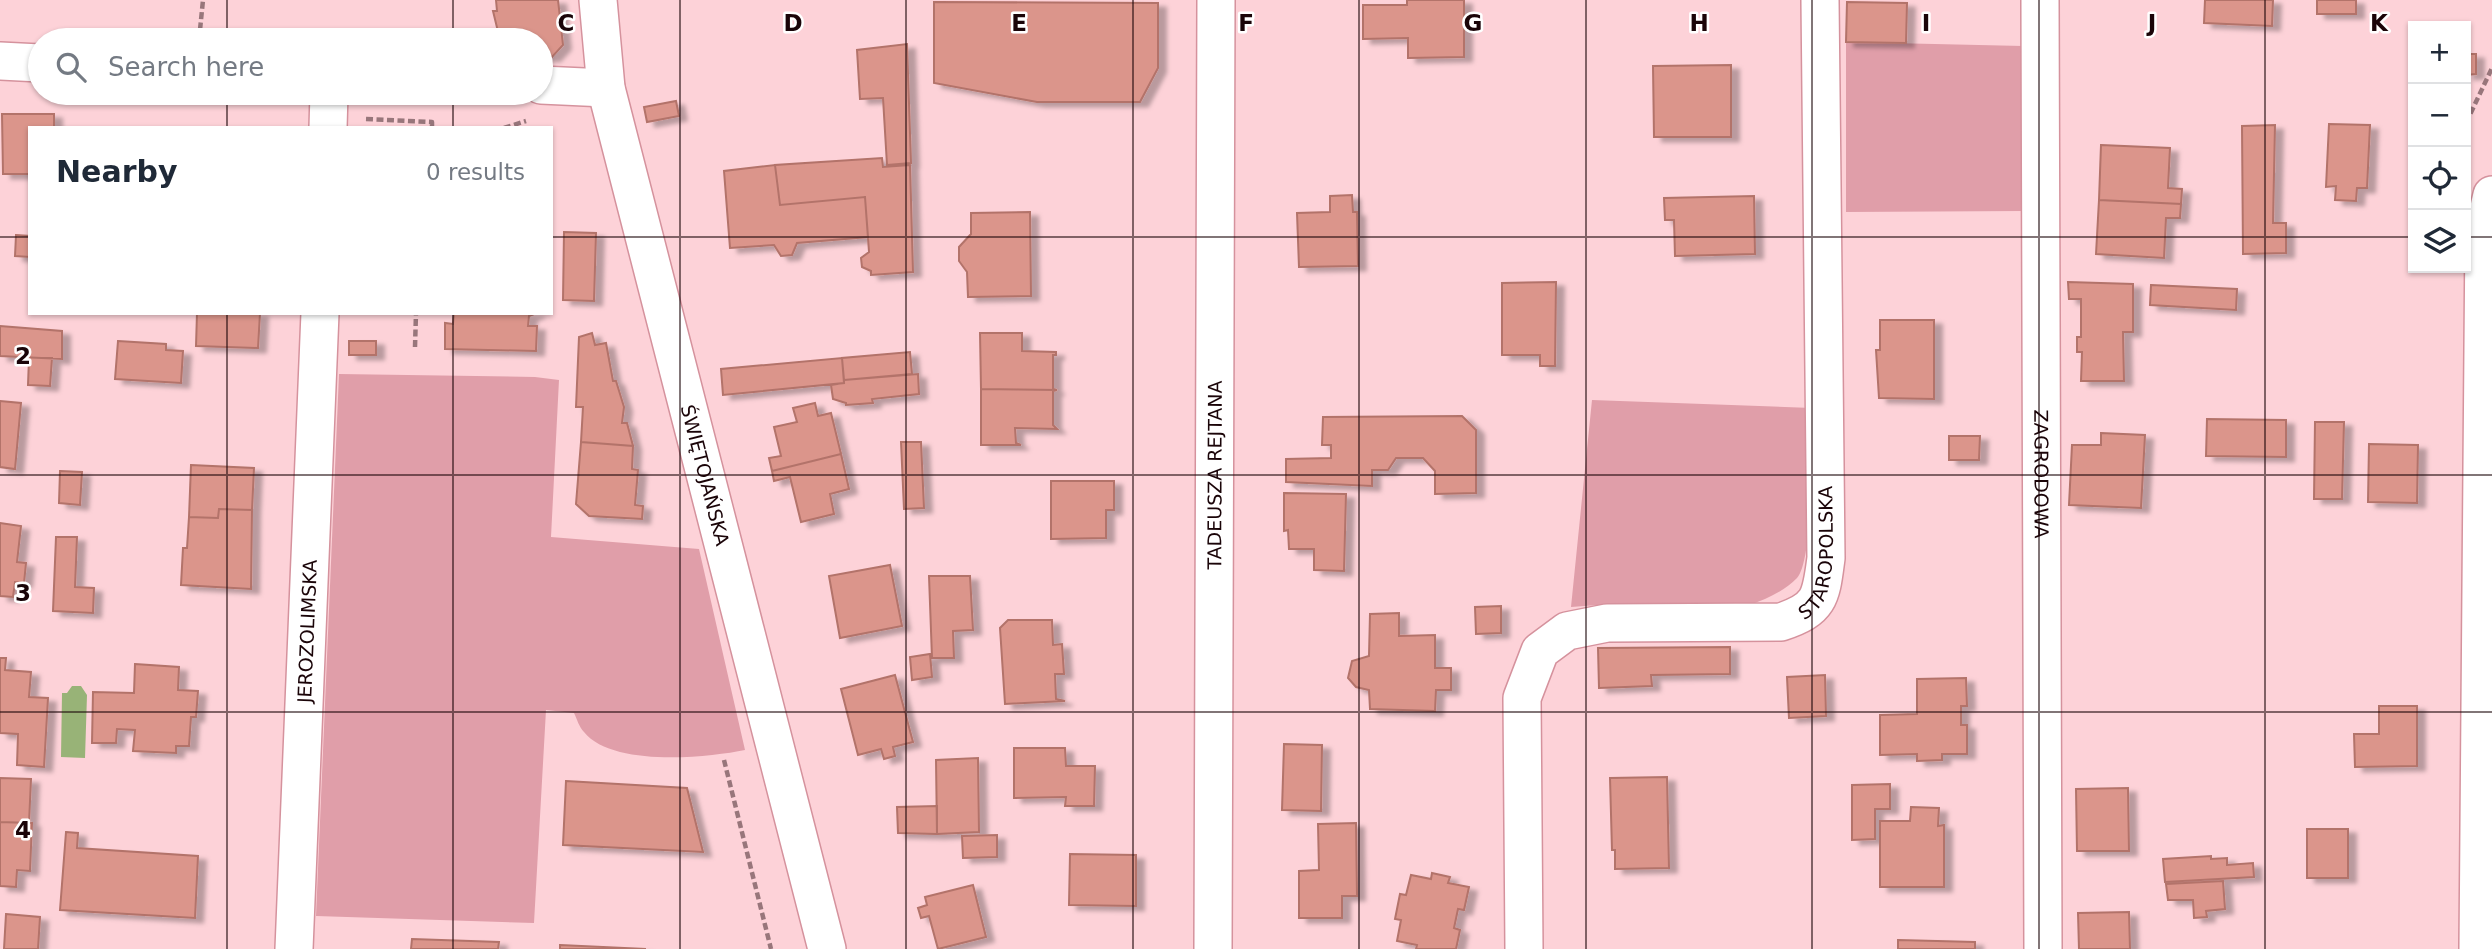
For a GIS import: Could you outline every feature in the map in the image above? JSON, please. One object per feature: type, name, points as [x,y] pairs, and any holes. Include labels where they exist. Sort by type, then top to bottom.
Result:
[{"type":"street","name":"ŚWIĘTOJAŃSKA","points":[[598,0],[606,88],[827,949]]},
{"type":"street","name":"TADEUSZA REJTANA","points":[[1213,949],[1216,0]]},
{"type":"street","name":"STAROPOLSKA","points":[[1524,949],[1522,698],[1540,651],[1567,631],[1607,624],[1782,622],[1803,615],[1821,597],[1826,558],[1820,0]]},
{"type":"street","name":"ZAGRODOWA","points":[[2040,0],[2043,949]]},
{"type":"street","points":[[0,61],[28,62]]},
{"type":"street","points":[[553,86],[606,88]]},
{"type":"street","points":[[2478,949],[2484,229],[2492,195]]},
{"type":"street","name":"JEROZOLIMSKA","points":[[294,949],[320,315]]},
{"type":"path","points":[[199,28],[202,0]]},
{"type":"path","points":[[2471,110],[2492,68]]},
{"type":"path","points":[[328,113],[432,122],[432,126]]},
{"type":"path","points":[[415,347],[416,315]]},
{"type":"path","points":[[724,760],[771,949]]},
{"type":"shaded area","points":[[1846,42],[2023,46],[2024,211],[1846,212]]},
{"type":"shaded area","points":[[339,374],[535,377],[559,380],[551,537],[699,549],[745,750],[684,757],[615,751],[597,743],[582,730],[574,713],[546,710],[534,923],[316,916]]},
{"type":"shaded area","points":[[1592,400],[1812,408],[1809,524],[1802,567],[1797,578],[1781,591],[1750,605],[1625,603],[1571,607]]},
{"type":"shaded area","points":[[72,686],[81,686],[87,695],[85,758],[61,757],[62,693],[67,693]]},
{"type":"building","points":[[496,0],[558,0],[563,45],[553,56],[553,28],[497,28],[493,11],[497,11]]},
{"type":"building","points":[[1407,0],[1464,0],[1464,57],[1408,58],[1408,38],[1363,39],[1363,5],[1407,5]]},
{"type":"building","points":[[2205,0],[2273,0],[2272,26],[2204,23]]},
{"type":"building","points":[[2317,0],[2356,0],[2356,14],[2317,14]]},
{"type":"building","points":[[934,2],[1158,3],[1158,68],[1140,102],[1037,102],[934,83]]},
{"type":"building","points":[[1847,2],[1907,3],[1906,43],[1846,42]]},
{"type":"building","points":[[907,44],[911,163],[887,165],[883,98],[860,99],[857,50]]},
{"type":"building","points":[[2471,54],[2476,54],[2476,74],[2471,74]]},
{"type":"building","points":[[1731,65],[1731,137],[1654,137],[1653,66]]},
{"type":"building","points":[[676,101],[679,116],[647,122],[644,107]]},
{"type":"building","points":[[2,114],[54,114],[54,126],[28,126],[28,174],[3,174]]},
{"type":"building","points":[[2329,124],[2370,125],[2367,188],[2357,188],[2356,201],[2335,200],[2336,186],[2326,187]]},
{"type":"building","points":[[2275,125],[2273,223],[2286,223],[2286,253],[2243,254],[2242,126]]},
{"type":"building","points":[[2101,145],[2170,148],[2168,188],[2182,189],[2181,204],[2099,200]]},
{"type":"building","points":[[882,158],[883,167],[910,165],[913,272],[871,275],[871,271],[862,267],[861,258],[869,252],[865,197],[780,205],[775,165]]},
{"type":"building","points":[[775,165],[780,205],[865,197],[868,237],[797,243],[792,255],[781,256],[774,245],[730,248],[724,171]]},
{"type":"building","points":[[1352,195],[1353,212],[1357,212],[1358,266],[1299,267],[1297,213],[1330,212],[1330,196]]},
{"type":"building","points":[[1754,196],[1755,254],[1675,256],[1674,220],[1665,220],[1664,198]]},
{"type":"building","points":[[2099,200],[2181,204],[2180,218],[2166,218],[2164,258],[2096,254]]},
{"type":"building","points":[[1030,212],[1031,296],[968,297],[967,272],[959,261],[959,247],[971,234],[971,213]]},
{"type":"building","points":[[564,232],[596,233],[594,301],[563,300]]},
{"type":"building","points":[[16,235],[28,236],[28,257],[15,256]]},
{"type":"building","points":[[1556,282],[1555,366],[1540,366],[1540,355],[1502,355],[1502,283]]},
{"type":"building","points":[[2068,282],[2133,284],[2133,332],[2123,332],[2124,381],[2081,381],[2082,352],[2077,352],[2077,337],[2081,337],[2081,299],[2069,299]]},
{"type":"building","points":[[2151,285],[2237,289],[2236,310],[2150,305]]},
{"type":"building","points":[[197,315],[260,315],[258,348],[196,346]]},
{"type":"building","points":[[454,315],[532,315],[529,316],[528,326],[537,326],[536,351],[445,349],[445,323],[453,324]]},
{"type":"building","points":[[1880,320],[1934,320],[1934,399],[1879,398],[1876,350],[1880,350]]},
{"type":"building","points":[[0,326],[62,331],[62,359],[0,356]]},
{"type":"building","points":[[592,333],[595,345],[606,343],[613,381],[616,381],[624,407],[622,423],[627,423],[633,446],[581,442],[583,407],[576,407],[579,337]]},
{"type":"building","points":[[980,333],[1022,333],[1022,351],[1056,352],[1056,355],[1053,355],[1053,389],[1057,390],[981,389]]},
{"type":"building","points":[[118,341],[166,344],[166,350],[183,351],[181,383],[115,379]]},
{"type":"building","points":[[349,341],[376,341],[376,355],[349,355]]},
{"type":"building","points":[[910,352],[912,374],[844,380],[842,358]]},
{"type":"building","points":[[29,358],[52,358],[50,386],[28,385]]},
{"type":"building","points":[[842,358],[844,383],[723,395],[721,369]]},
{"type":"building","points":[[918,374],[919,394],[846,405],[833,399],[831,385],[844,383],[844,380]]},
{"type":"building","points":[[981,389],[1057,390],[1053,391],[1053,425],[1057,429],[1015,428],[1016,443],[1021,445],[981,445]]},
{"type":"building","points":[[0,401],[21,403],[15,469],[0,467]]},
{"type":"building","points":[[815,403],[818,416],[831,413],[841,454],[772,471],[769,458],[781,456],[774,427],[797,422],[793,408]]},
{"type":"building","points":[[1462,416],[1476,430],[1476,493],[1435,494],[1435,471],[1423,458],[1396,458],[1388,470],[1372,470],[1372,486],[1286,482],[1286,459],[1331,458],[1331,445],[1322,445],[1323,417]]},
{"type":"building","points":[[2207,419],[2286,420],[2286,457],[2206,456]]},
{"type":"building","points":[[2315,422],[2344,422],[2342,499],[2314,499]]},
{"type":"building","points":[[2101,433],[2145,435],[2141,508],[2069,505],[2072,445],[2101,445]]},
{"type":"building","points":[[1949,436],[1980,436],[1979,460],[1949,460]]},
{"type":"building","points":[[581,442],[633,446],[632,469],[638,470],[635,505],[643,506],[642,519],[589,516],[576,504]]},
{"type":"building","points":[[901,442],[921,442],[924,508],[904,509]]},
{"type":"building","points":[[2369,444],[2418,445],[2417,503],[2368,502]]},
{"type":"building","points":[[841,454],[849,489],[830,494],[834,514],[801,522],[790,477],[774,481],[772,471]]},
{"type":"building","points":[[191,465],[254,468],[252,510],[219,509],[218,518],[189,517]]},
{"type":"building","points":[[60,471],[82,472],[80,505],[59,503]]},
{"type":"building","points":[[1051,481],[1114,481],[1114,510],[1106,510],[1106,538],[1051,539]]},
{"type":"building","points":[[1284,493],[1346,494],[1344,571],[1314,570],[1314,549],[1289,549],[1288,530],[1284,531]]},
{"type":"building","points":[[219,509],[252,510],[251,589],[181,585],[183,548],[187,548],[189,517],[218,518]]},
{"type":"building","points":[[0,523],[21,526],[17,562],[26,563],[24,583],[15,582],[13,597],[0,596]]},
{"type":"building","points":[[56,537],[77,537],[75,587],[94,588],[93,613],[53,611]]},
{"type":"building","points":[[890,565],[902,626],[840,638],[829,576]]},
{"type":"building","points":[[929,576],[970,576],[973,630],[953,631],[954,658],[932,658]]},
{"type":"building","points":[[1501,606],[1501,633],[1476,634],[1475,607]]},
{"type":"building","points":[[1399,613],[1399,636],[1435,635],[1435,668],[1451,668],[1451,690],[1436,690],[1435,711],[1370,709],[1369,690],[1356,687],[1348,678],[1352,661],[1369,656],[1370,614]]},
{"type":"building","points":[[1008,620],[1052,620],[1053,645],[1062,644],[1064,674],[1055,674],[1056,699],[1065,701],[1005,704],[1000,628]]},
{"type":"building","points":[[1730,647],[1730,674],[1651,675],[1652,686],[1599,688],[1598,648]]},
{"type":"building","points":[[930,654],[932,677],[912,680],[910,657]]},
{"type":"building","points":[[0,658],[6,658],[5,670],[31,672],[29,697],[48,698],[44,767],[17,765],[18,734],[0,733]]},
{"type":"building","points":[[135,664],[179,667],[178,690],[198,691],[196,717],[191,717],[189,746],[176,746],[176,753],[133,751],[135,730],[117,729],[116,743],[92,743],[93,692],[134,693]]},
{"type":"building","points":[[895,675],[913,742],[893,747],[895,756],[884,759],[881,749],[858,755],[841,689]]},
{"type":"building","points":[[1825,675],[1826,716],[1789,718],[1787,677]]},
{"type":"building","points":[[1966,678],[1967,706],[1961,706],[1961,725],[1967,725],[1967,754],[1942,754],[1942,760],[1917,761],[1917,754],[1880,755],[1880,715],[1917,714],[1917,679]]},
{"type":"building","points":[[2379,706],[2417,706],[2417,766],[2355,767],[2354,734],[2379,734]]},
{"type":"building","points":[[1284,744],[1322,745],[1321,811],[1282,810]]},
{"type":"building","points":[[1014,748],[1065,748],[1066,766],[1095,766],[1094,806],[1065,806],[1066,797],[1014,798]]},
{"type":"building","points":[[978,758],[979,832],[937,834],[936,760]]},
{"type":"building","points":[[1667,777],[1669,868],[1615,869],[1610,778]]},
{"type":"building","points":[[0,778],[31,779],[29,823],[0,822]]},
{"type":"building","points":[[566,781],[687,788],[703,852],[563,845]]},
{"type":"building","points":[[1890,784],[1890,809],[1875,809],[1875,839],[1852,840],[1852,785]]},
{"type":"building","points":[[2128,788],[2129,851],[2077,851],[2076,789]]},
{"type":"building","points":[[937,806],[937,834],[898,833],[897,807]]},
{"type":"building","points":[[1911,807],[1939,808],[1938,826],[1944,825],[1944,887],[1880,887],[1880,821],[1910,821]]},
{"type":"building","points":[[0,822],[32,823],[30,871],[17,870],[16,887],[0,886]]},
{"type":"building","points":[[1356,823],[1357,896],[1342,896],[1342,918],[1299,918],[1299,871],[1319,870],[1318,824]]},
{"type":"building","points":[[2307,829],[2348,829],[2348,878],[2307,878]]},
{"type":"building","points":[[66,832],[78,833],[77,848],[198,856],[195,918],[60,910]]},
{"type":"building","points":[[997,835],[997,857],[963,858],[962,836]]},
{"type":"building","points":[[1070,854],[1136,855],[1136,906],[1069,905]]},
{"type":"building","points":[[2211,856],[2211,859],[2227,858],[2227,865],[2253,863],[2254,877],[2165,882],[2163,859]]},
{"type":"building","points":[[1432,873],[1450,877],[1448,883],[1469,887],[1464,910],[1458,909],[1454,928],[1460,930],[1456,949],[1416,949],[1417,945],[1397,941],[1401,920],[1395,919],[1400,894],[1406,895],[1411,875],[1431,879]]},
{"type":"building","points":[[2223,881],[2225,909],[2206,911],[2207,917],[2194,918],[2193,900],[2168,900],[2166,884]]},
{"type":"building","points":[[973,885],[986,937],[938,949],[929,916],[921,918],[918,908],[927,905],[925,897]]},
{"type":"building","points":[[2129,912],[2130,949],[2079,949],[2078,913]]},
{"type":"building","points":[[6,914],[40,917],[38,949],[4,949]]},
{"type":"building","points":[[412,939],[499,942],[498,949],[411,949]]},
{"type":"building","points":[[1898,940],[1975,942],[1975,949],[1898,949]]},
{"type":"building","points":[[560,945],[646,949],[560,949]]}]
